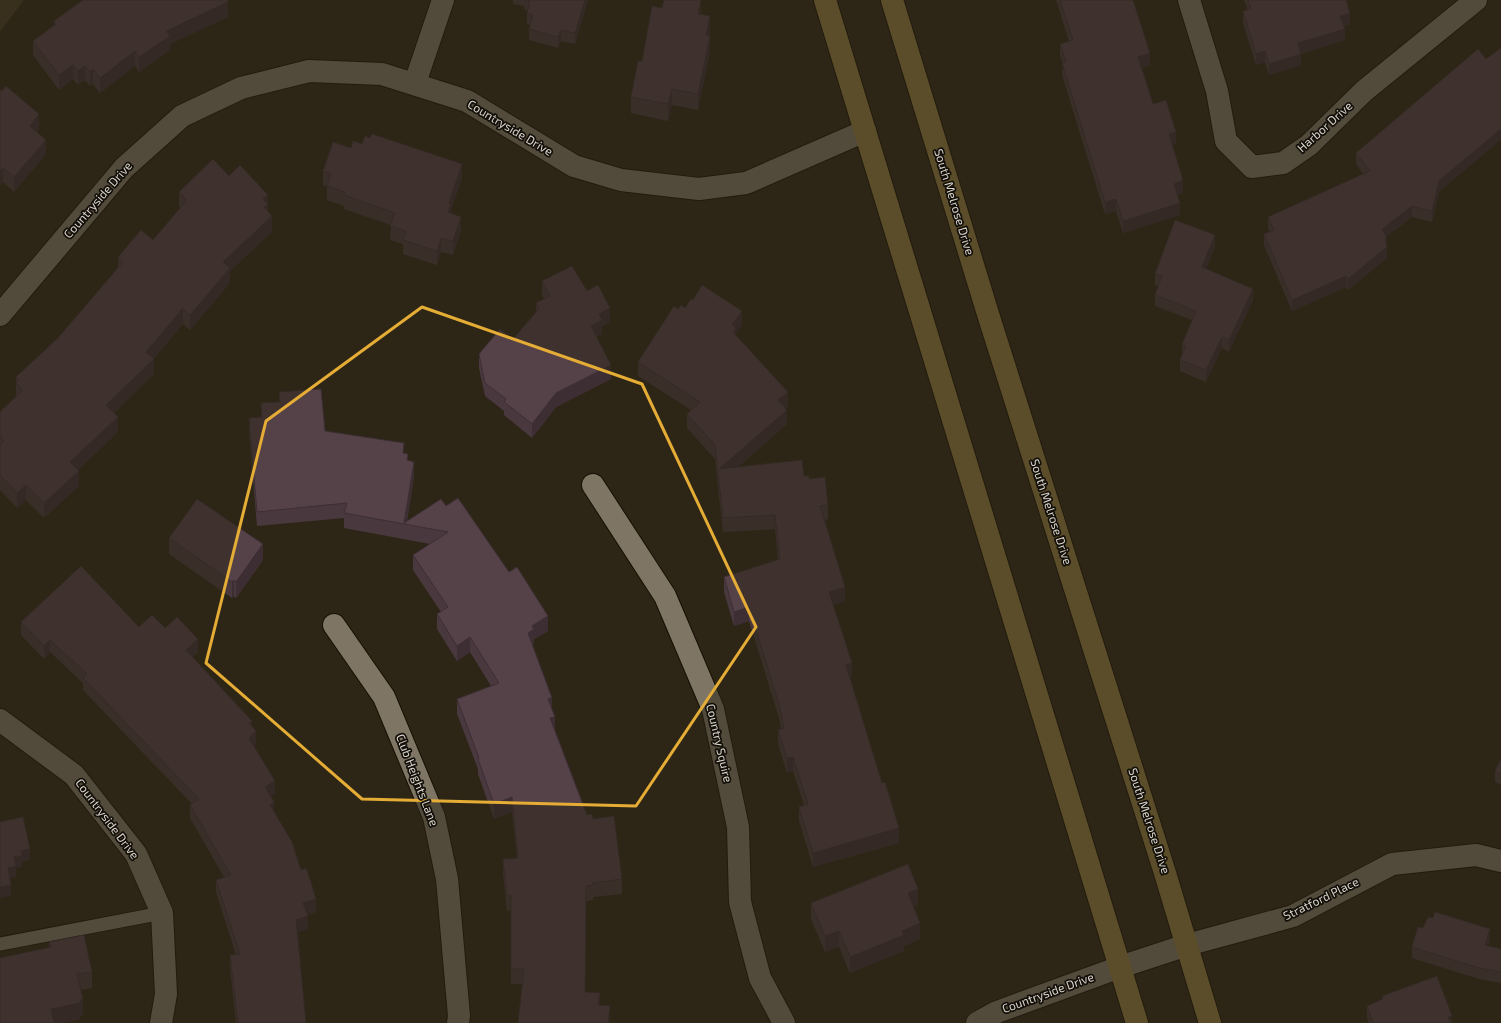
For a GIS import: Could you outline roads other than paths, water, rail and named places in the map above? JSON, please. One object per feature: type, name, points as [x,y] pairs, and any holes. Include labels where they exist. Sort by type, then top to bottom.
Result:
[{"type":"main road","points":[[825,0],[1137,1023]]},
{"type":"main road","name":"South Melrose Drive","points":[[892,0],[988,314],[1187,945],[1210,1023]]},
{"type":"street","points":[[415,83],[443,0]]},
{"type":"street","name":"Harbor Drive","points":[[1190,0],[1217,91],[1226,141],[1252,167],[1283,163],[1309,145],[1364,92],[1476,0]]},
{"type":"street","name":"Countryside Drive","points":[[0,315],[124,168],[182,116],[241,88],[309,71],[382,74],[415,83],[467,101],[574,166],[621,180],[699,188],[746,183],[865,131]]},
{"type":"street","name":"Country Squire","points":[[593,484],[665,596],[713,709],[738,827],[740,902],[760,978],[784,1023]]},
{"type":"street","name":"Club Heights Lane","points":[[334,625],[384,697],[434,817],[447,879],[459,1016],[458,1023]]},
{"type":"street","name":"Countryside Drive","points":[[0,720],[74,775],[136,854],[162,914],[166,994],[160,1023]]},
{"type":"street","name":"Stratford Place","points":[[1120,967],[1187,945],[1293,916],[1392,864],[1476,855],[1501,861]]},
{"type":"street","name":"Countryside Drive","points":[[977,1023],[997,1012],[1120,967]]},
{"type":"lane","points":[[0,944],[162,914]]}]
